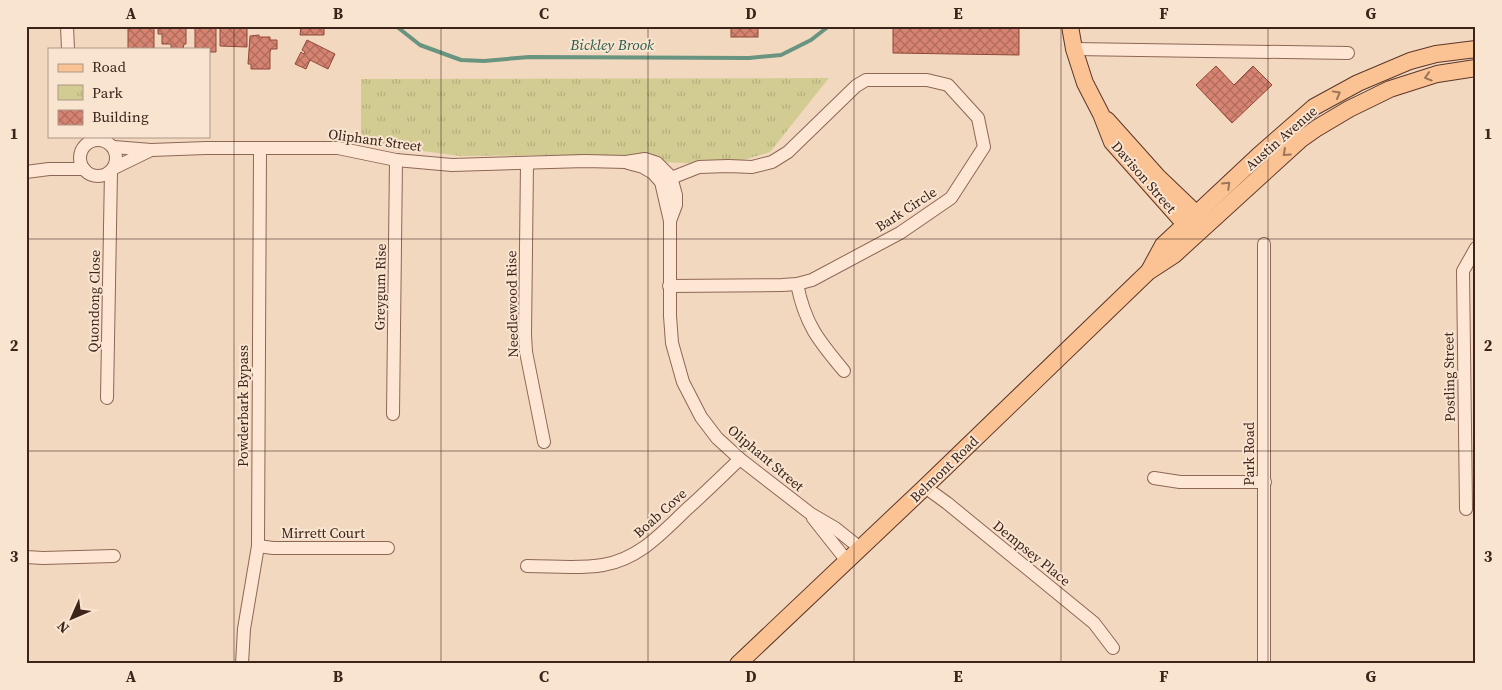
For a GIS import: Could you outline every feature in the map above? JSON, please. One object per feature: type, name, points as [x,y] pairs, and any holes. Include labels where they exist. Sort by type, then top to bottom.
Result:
[{"type":"main road","name":"Davison Street","points":[[1070,26],[1074,49],[1085,83],[1101,114],[1123,136],[1196,224]]},
{"type":"main road","name":"Austin Avenue","points":[[1196,224],[1272,143],[1314,107],[1358,83],[1410,61],[1436,54],[1476,49]]},
{"type":"main road","name":"Austin Avenue","points":[[1196,224],[1300,140],[1349,109],[1390,89],[1436,74],[1476,68]]},
{"type":"main road","name":"Belmont Road","points":[[738,664],[926,487],[1148,272],[1164,245],[1196,224]]},
{"type":"street","points":[[67,26],[68,48]]},
{"type":"street","points":[[1074,49],[1348,53]]},
{"type":"street","name":"Bark Circle","points":[[666,180],[699,167],[752,167],[772,162],[788,152],[856,86],[866,80],[927,80],[948,86],[978,118],[984,147],[951,198],[900,233],[812,280],[797,284],[669,286]]},
{"type":"street","points":[[49,169],[84,145],[99,138],[107,141],[114,147],[117,158],[112,170],[98,176],[92,175],[84,169],[80,161],[84,145]]},
{"type":"street","name":"Oliphant Street","points":[[114,147],[151,150],[338,148],[396,160],[452,165],[584,161],[626,162],[648,170],[666,180],[670,221],[669,286],[672,343],[683,382],[701,417],[717,438],[740,459],[811,514],[835,528],[860,548]]},
{"type":"street","name":"Powderbark Bypass","points":[[242,664],[244,629],[258,546],[260,148]]},
{"type":"street","name":"Oliphant Street","points":[[112,170],[151,150]]},
{"type":"street","name":"Greygum Rise","points":[[393,414],[396,160]]},
{"type":"street","name":"Needlewood Rise","points":[[526,163],[526,352],[544,442]]},
{"type":"street","points":[[26,172],[49,169],[84,169]]},
{"type":"street","name":"Quondong Close","points":[[107,398],[112,170]]},
{"type":"street","name":"Quondong Close","points":[[98,176],[110,204]]},
{"type":"street","name":"Park Road","points":[[1264,244],[1264,664]]},
{"type":"street","name":"Postling Street","points":[[1466,509],[1463,271],[1476,248]]},
{"type":"street","points":[[797,284],[803,309],[812,331],[844,372]]},
{"type":"street","name":"Boab Cove","points":[[527,566],[604,565],[631,556],[655,540],[740,459]]},
{"type":"street","points":[[1154,478],[1180,482],[1264,482]]},
{"type":"street","name":"Dempsey Place","points":[[926,487],[1094,623],[1113,648]]},
{"type":"street","name":"Oliphant Street","points":[[811,514],[847,561]]},
{"type":"street","name":"Mirrett Court","points":[[258,546],[273,548],[388,548]]},
{"type":"street","points":[[26,556],[43,558],[114,556]]},
{"type":"green space","points":[[829,78],[770,152],[727,165],[582,155],[460,156],[393,147],[361,138],[361,79]]},
{"type":"building","points":[[128,26],[154,27],[154,48],[128,48]]},
{"type":"building","points":[[158,26],[186,26],[186,44],[184,44],[183,48],[171,48],[171,44],[162,44],[162,34],[158,34]]},
{"type":"building","points":[[195,26],[207,26],[207,28],[208,26],[216,26],[216,52],[210,52],[210,48],[195,48]]},
{"type":"building","points":[[220,26],[247,26],[247,47],[220,46]]},
{"type":"building","points":[[301,26],[324,26],[324,35],[300,35]]},
{"type":"building","points":[[731,26],[758,26],[758,37],[731,37]]},
{"type":"building","points":[[893,26],[1019,26],[1019,55],[893,53]]},
{"type":"building","points":[[1347,26],[1347,28],[1293,27]]},
{"type":"building","points":[[259,35],[259,37],[270,37],[270,40],[277,40],[277,49],[271,49],[270,52],[270,69],[251,69],[251,64],[248,64],[250,36]]},
{"type":"building","points":[[307,40],[335,54],[328,69],[310,60],[306,69],[295,64],[301,52],[304,54],[305,52],[302,50]]},
{"type":"building","points":[[1216,66],[1234,85],[1253,66],[1272,85],[1232,123],[1196,85]]},
{"type":"waterway","name":"Bickley Brook","points":[[396,26],[420,45],[461,60],[484,61],[529,57],[749,58],[781,55],[811,40],[829,26]]}]
